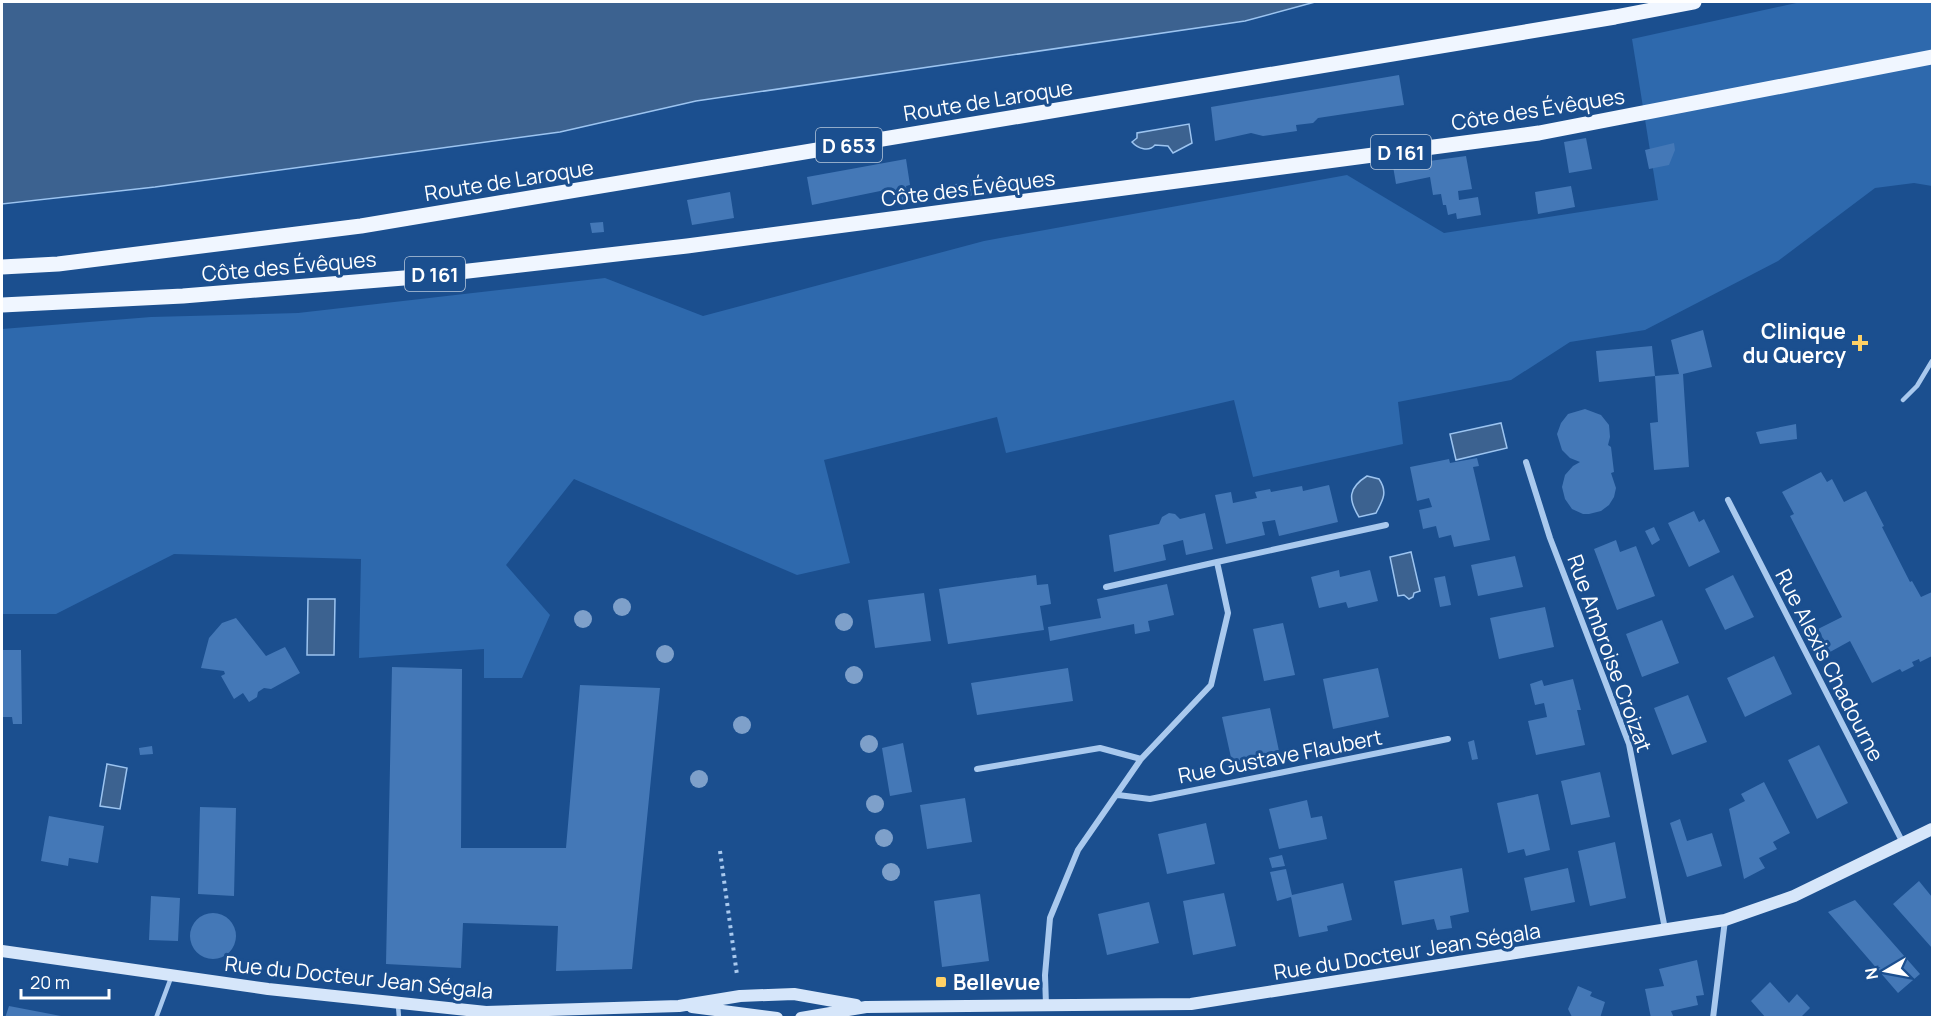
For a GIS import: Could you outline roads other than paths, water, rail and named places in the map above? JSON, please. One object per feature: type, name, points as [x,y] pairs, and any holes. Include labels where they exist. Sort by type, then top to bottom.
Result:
[{"type":"main road","name":"Route de Laroque","points":[[2,267],[58,264],[361,226],[1694,2]]},
{"type":"main road","name":"Côte des Évêques","points":[[2,305],[183,296],[404,278],[698,244],[1539,133],[1932,57]]},
{"type":"street","name":"Rue Ambroise Croizat","points":[[1526,462],[1550,538],[1629,744],[1665,930]]},
{"type":"street","name":"Rue Alexis Chadourne","points":[[1728,500],[1903,844]]},
{"type":"street","points":[[1106,587],[1386,525]]},
{"type":"street","points":[[1046,1006],[1045,975],[1050,918],[1078,850],[1141,759],[1211,685],[1228,613],[1217,561]]},
{"type":"street","name":"Rue Gustave Flaubert","points":[[1118,795],[1150,799],[1448,739]]},
{"type":"street","points":[[977,769],[1100,748],[1141,759]]},
{"type":"street","name":"Rue du Docteur Jean Ségala","points":[[801,1017],[866,1012],[1046,1006],[1191,1004],[1725,920],[1794,896],[1932,828]]},
{"type":"street","points":[[1713,1017],[1725,920]]},
{"type":"street","name":"Rue du Docteur Jean Ségala","points":[[2,951],[268,989],[398,1002],[486,1015],[679,1006],[740,996],[794,994],[866,1012]]},
{"type":"street","name":"Rue du Docteur Jean Ségala","points":[[679,1006],[777,1017]]},
{"type":"lane","points":[[1902,400],[1917,386],[1932,361]]},
{"type":"lane","points":[[156,1017],[172,975]]},
{"type":"lane","points":[[398,1002],[399,1017]]},
{"type":"place","name":"Clinique du Quercy","points":[[1860,343]]},
{"type":"place","name":"Bellevue","points":[[941,982]]}]
